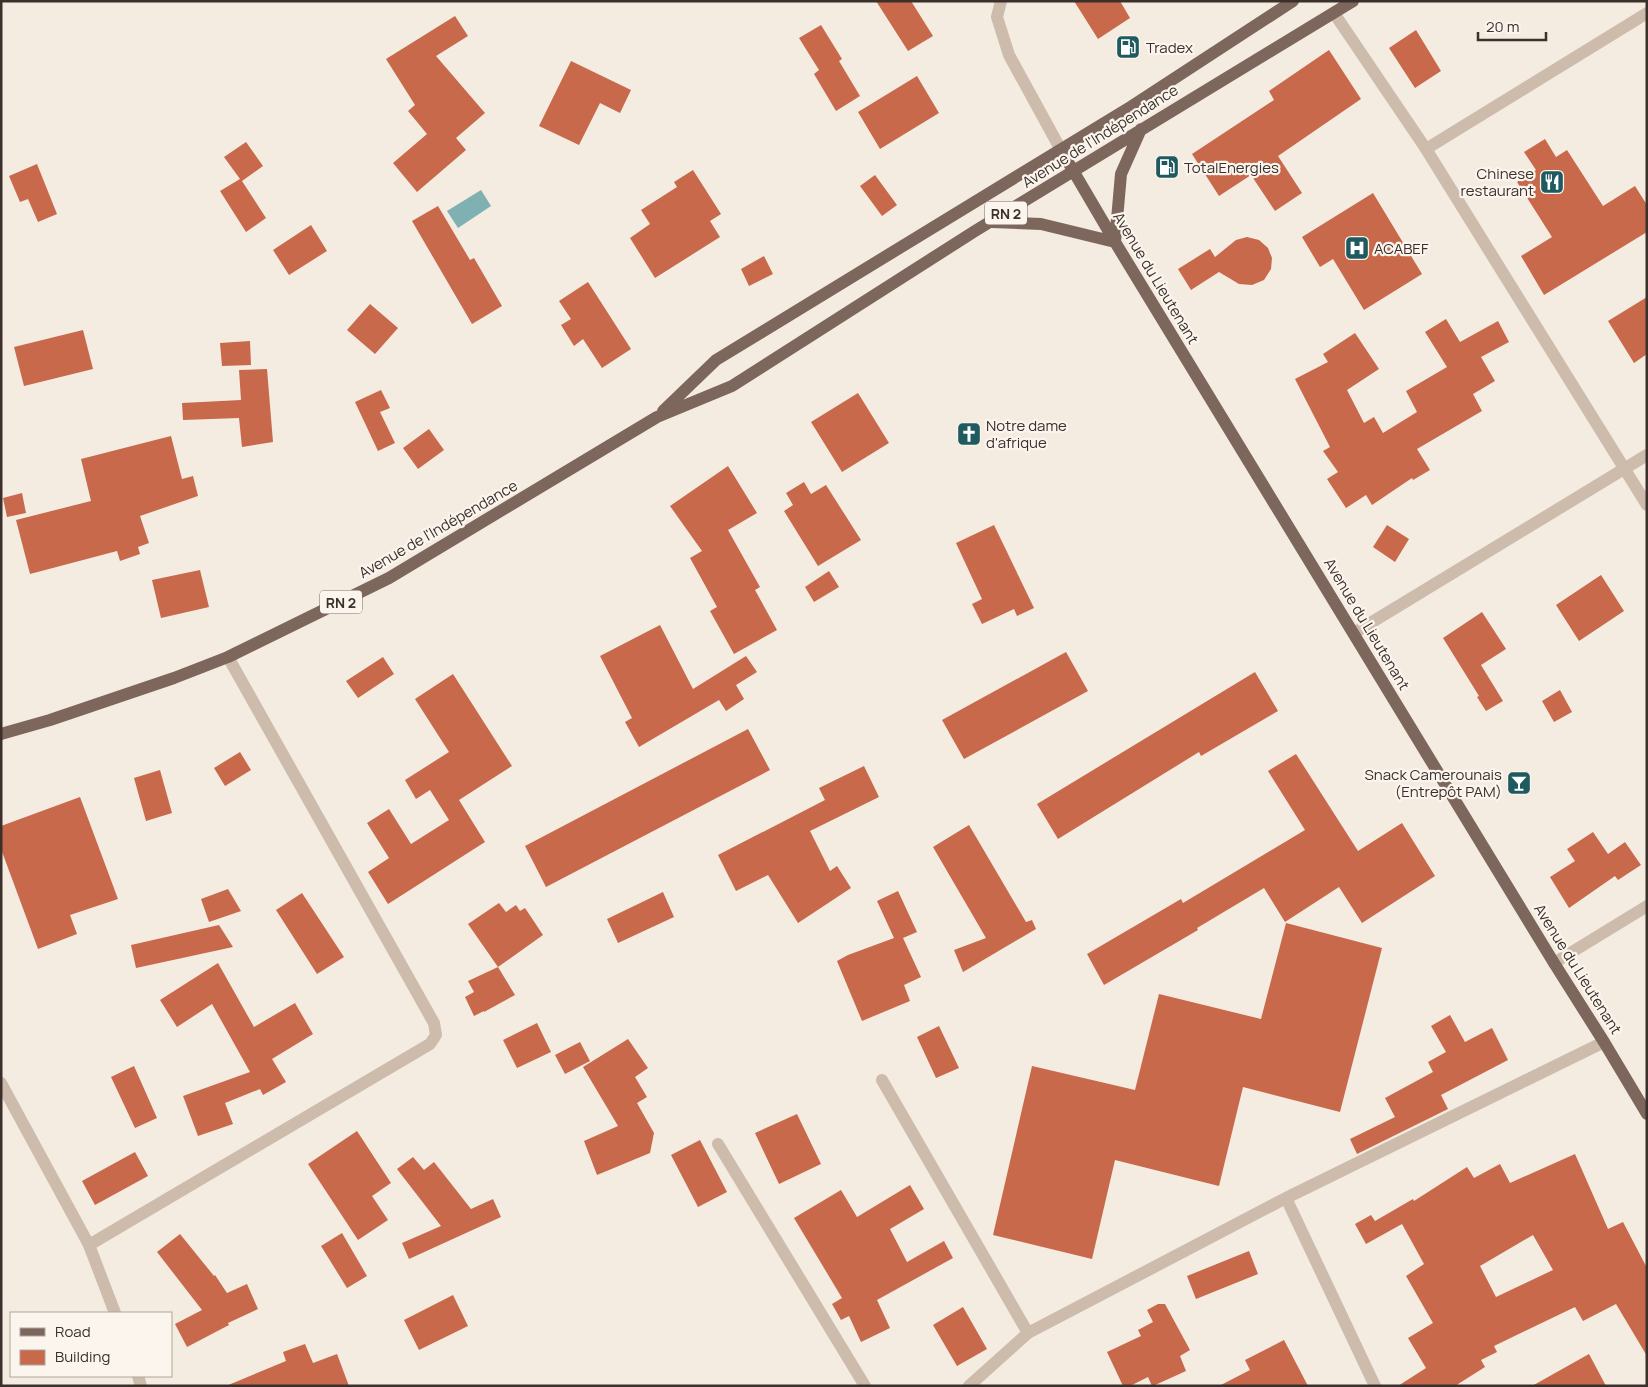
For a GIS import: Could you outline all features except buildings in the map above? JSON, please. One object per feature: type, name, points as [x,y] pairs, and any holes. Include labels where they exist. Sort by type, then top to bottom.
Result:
[{"type":"main road","name":"Avenue de l'Indépendance","points":[[657,417],[716,360],[1132,106],[1293,1]]},
{"type":"main road","name":"Avenue de l'Indépendance","points":[[1,734],[50,720],[174,678],[228,657],[389,578],[657,417],[732,386],[1141,129],[1352,1]]},
{"type":"main road","points":[[992,222],[1041,224],[1115,242],[1121,174],[1141,129]]},
{"type":"main road","name":"Avenue du Lieutenant","points":[[1061,150],[1115,242],[1647,1114]]},
{"type":"street","points":[[1001,1],[997,17],[1009,54],[1061,150]]},
{"type":"street","points":[[1334,13],[1426,150],[1647,505]]},
{"type":"street","points":[[1426,150],[1647,13]]},
{"type":"street","points":[[1354,633],[1647,455]]},
{"type":"street","points":[[89,1245],[430,1044],[436,1035],[434,1023],[228,657]]},
{"type":"street","points":[[1554,963],[1647,906]]},
{"type":"street","points":[[969,1386],[1028,1333],[1286,1198],[1604,1042]]},
{"type":"street","points":[[882,1080],[1028,1333]]},
{"type":"street","points":[[1,1083],[89,1245],[115,1312]]},
{"type":"street","points":[[718,1144],[865,1386]]},
{"type":"street","points":[[1286,1198],[1375,1386]]},
{"type":"water","points":[[481,190],[491,206],[458,228],[447,211]]},
{"type":"place","name":"Tradex","points":[[1128,47]]},
{"type":"place","name":"TotalEnergies","points":[[1167,167]]},
{"type":"place","name":"Chinese restaurant","points":[[1552,182]]},
{"type":"place","name":"ACABEF","points":[[1357,248]]},
{"type":"place","name":"Notre dame d'afrique","points":[[969,434]]},
{"type":"place","name":"Snack Camerounais (Entrepôt PAM)","points":[[1519,783]]}]
